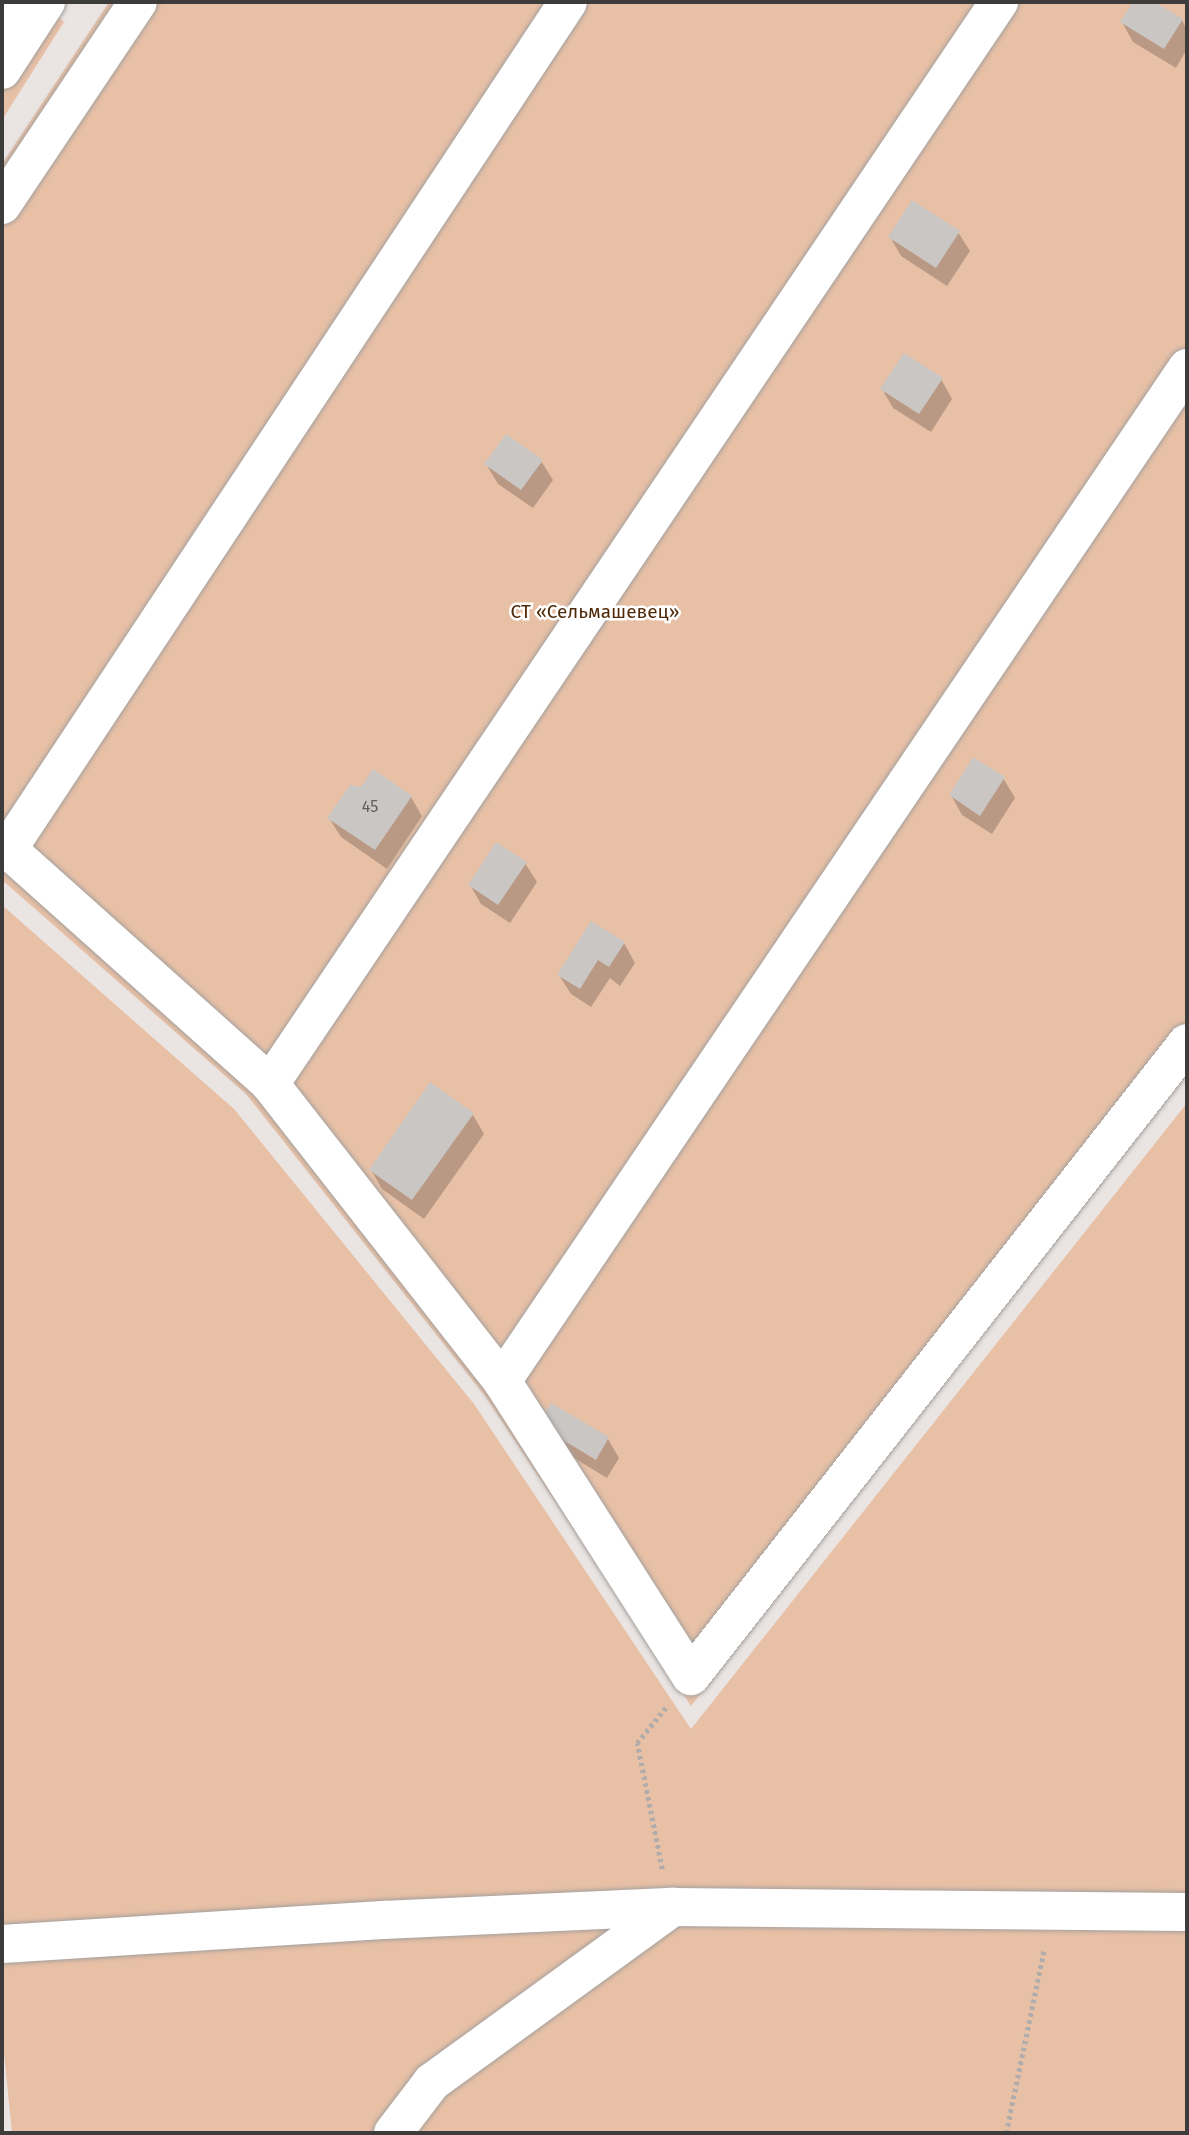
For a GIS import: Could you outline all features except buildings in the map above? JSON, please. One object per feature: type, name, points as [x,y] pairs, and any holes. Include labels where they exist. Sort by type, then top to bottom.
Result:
[{"type":"street","points":[[2,205],[138,2]]},
{"type":"street","points":[[568,2],[5,846],[270,1084],[502,1381],[691,1676],[1187,1043]]},
{"type":"street","points":[[270,1084],[999,2]]},
{"type":"street","points":[[2,70],[25,13]]},
{"type":"street","points":[[502,1381],[1187,368]]},
{"type":"street","points":[[393,2133],[432,2082],[673,1907]]},
{"type":"street","points":[[2,1944],[383,1920],[673,1907],[1187,1912]]},
{"type":"path","points":[[673,1907],[654,1838],[637,1743],[691,1676]]},
{"type":"path","points":[[1006,2133],[1051,1910]]},
{"type":"green space","points":[[2,2],[39,2],[64,22],[2,120]]},
{"type":"green space","name":"СТ «Сельмашевец»","points":[[109,2],[1187,2],[1187,1074],[691,1706],[485,1396],[246,1094],[2,880],[2,164]]},
{"type":"green space","points":[[2,905],[234,1109],[474,1404],[691,1729],[1187,1103],[1187,2133],[12,2133],[2,2033]]}]
